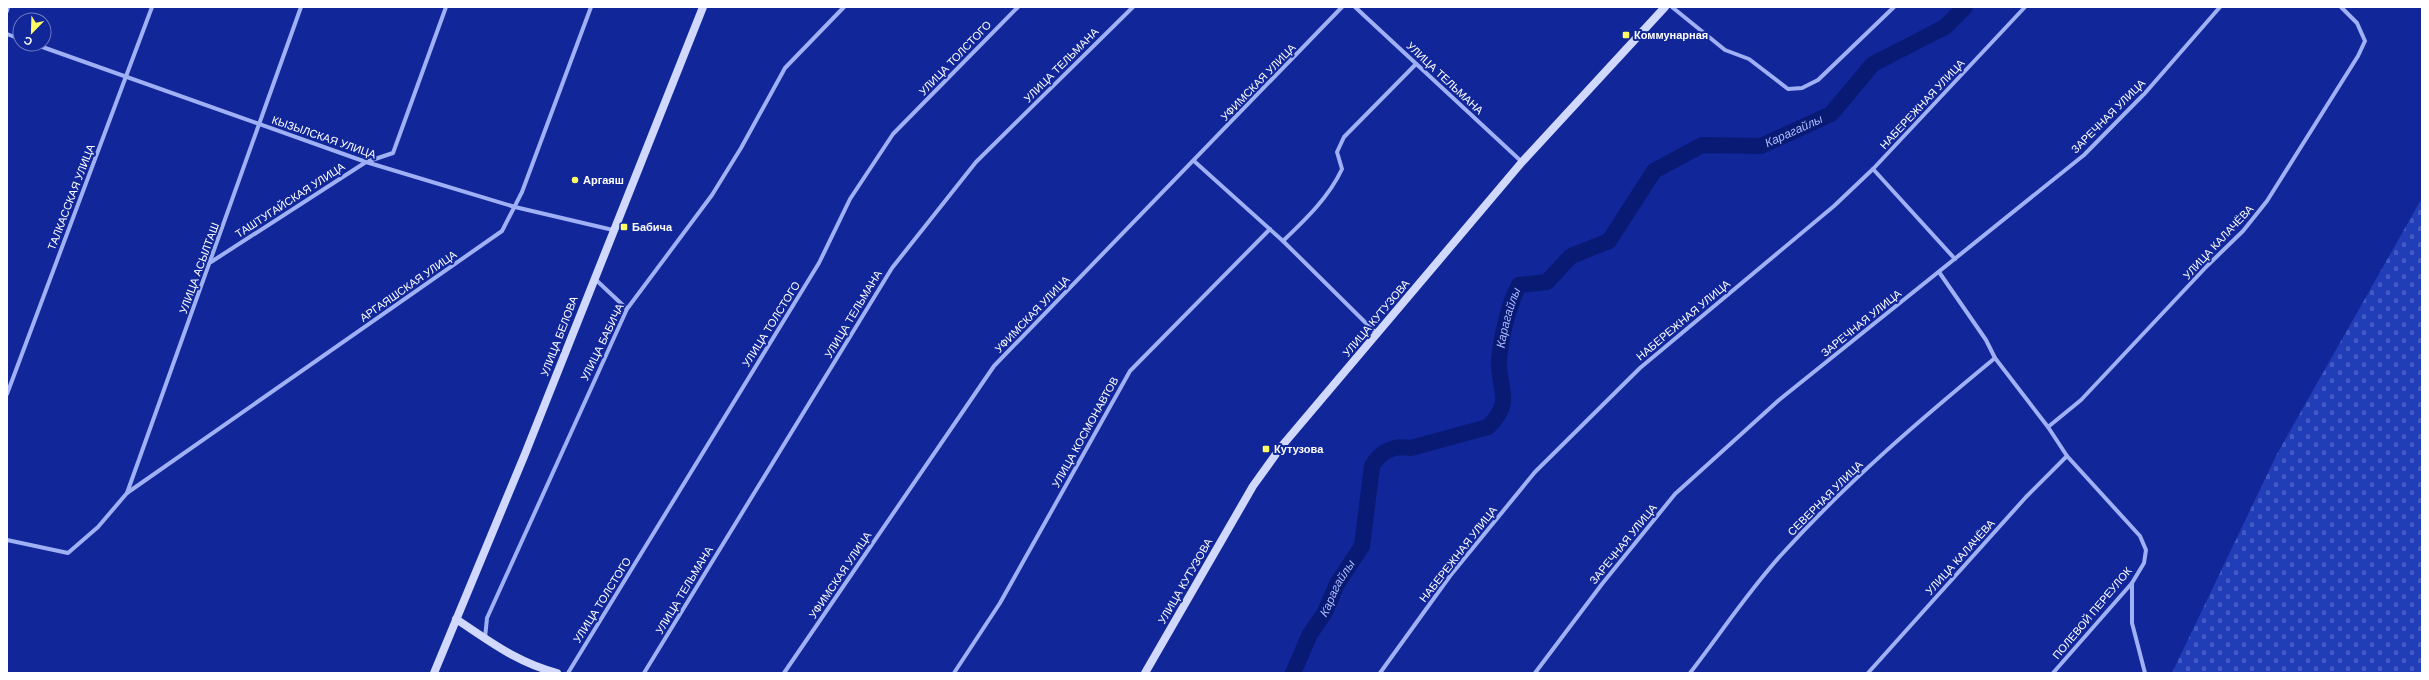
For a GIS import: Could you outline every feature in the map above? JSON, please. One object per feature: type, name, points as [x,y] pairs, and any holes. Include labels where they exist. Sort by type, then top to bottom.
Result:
[{"type":"main road","name":"УЛИЦА БЕЛОВА","points":[[434,673],[525,454],[593,278],[702,7]]},
{"type":"main road","name":"УЛИЦА КУТУЗОВА","points":[[1145,673],[1253,486],[1281,447],[1522,162],[1665,7]]},
{"type":"main road","points":[[456,619],[500,650],[537,668],[557,673]]},
{"type":"street","points":[[7,11],[8,7]]},
{"type":"street","name":"ТАЛКАССКАЯ УЛИЦА","points":[[7,394],[152,7]]},
{"type":"street","name":"УЛИЦА АСЫЛТАШ","points":[[7,540],[68,553],[98,527],[127,494],[301,7]]},
{"type":"street","name":"ТАШТУГАЙСКАЯ УЛИЦА","points":[[210,262],[366,162],[393,153],[446,7]]},
{"type":"street","name":"АРГАЯШСКАЯ УЛИЦА","points":[[127,494],[502,231],[515,207],[591,7]]},
{"type":"street","name":"УЛИЦА БАБИЧА","points":[[485,638],[487,618],[627,309],[712,195],[742,148],[785,68],[844,7]]},
{"type":"street","name":"УЛИЦА ТОЛСТОГО","points":[[568,673],[819,263],[850,199],[893,134],[1018,7]]},
{"type":"street","name":"УЛИЦА ТЕЛЬМАНА","points":[[644,673],[892,268],[976,162],[1133,7]]},
{"type":"street","name":"УФИМСКАЯ УЛИЦА","points":[[784,673],[994,366],[1342,7]]},
{"type":"street","name":"УЛИЦА ТЕЛЬМАНА","points":[[1355,7],[1522,162]]},
{"type":"street","points":[[1672,7],[1725,50],[1749,59],[1788,89],[1802,88],[1818,80],[1894,7]]},
{"type":"street","name":"НАБЕРЕЖНАЯ УЛИЦА","points":[[1380,673],[1450,576],[1535,472],[1640,368],[1834,206],[1873,169],[2025,7]]},
{"type":"street","name":"ЗАРЕЧНАЯ УЛИЦА","points":[[1535,673],[1602,584],[1675,494],[1779,400],[2084,155],[2146,92],[2220,7]]},
{"type":"street","name":"УЛИЦА КАЛАЧЁВА","points":[[2048,427],[2081,400],[2207,266],[2243,231],[2267,201],[2358,56],[2365,41],[2357,23],[2341,7]]},
{"type":"street","name":"КЫЗЫЛСКАЯ УЛИЦА","points":[[52,50],[366,162],[515,207],[613,230]]},
{"type":"street","points":[[1283,241],[1311,214],[1337,181],[1342,169],[1337,152],[1344,137],[1416,64]]},
{"type":"street","points":[[1194,161],[1283,241],[1377,334]]},
{"type":"street","points":[[1873,169],[1955,259]]},
{"type":"street","name":"УЛИЦА КОСМОНАВТОВ","points":[[954,673],[1000,603],[1130,371],[1270,229]]},
{"type":"street","points":[[1939,272],[1986,340],[1995,358],[2048,427],[2068,456]]},
{"type":"street","points":[[593,278],[627,309]]},
{"type":"street","name":"СЕВЕРНАЯ УЛИЦА","points":[[1690,673],[1782,554],[1903,434],[1995,358]]},
{"type":"street","name":"УЛИЦА КАЛАЧЁВА","points":[[1868,673],[2026,498],[2068,456]]},
{"type":"street","name":"ПОЛЕВОЙ ПЕРЕУЛОК","points":[[2053,673],[2132,583],[2144,563],[2146,550],[2140,536],[2068,456]]},
{"type":"street","points":[[2132,583],[2132,623],[2145,673]]},
{"type":"green space","points":[[2422,198],[2422,673],[2172,673],[2277,454]]},
{"type":"waterway","name":"Карагайлы","points":[[1293,673],[1310,634],[1325,612],[1337,584],[1362,546],[1372,466],[1379,456],[1393,448],[1411,448],[1488,427],[1496,418],[1503,404],[1499,356],[1508,313],[1519,285],[1547,282],[1571,256],[1609,241],[1654,171],[1702,145],[1761,146],[1831,114],[1873,64],[1945,27],[1965,7]]},
{"type":"place","name":"Коммунарная","points":[[1626,35]]},
{"type":"place","name":"Аргаяш","points":[[575,180]]},
{"type":"place","name":"Бабича","points":[[624,227]]},
{"type":"place","name":"Кутузова","points":[[1266,449]]}]
